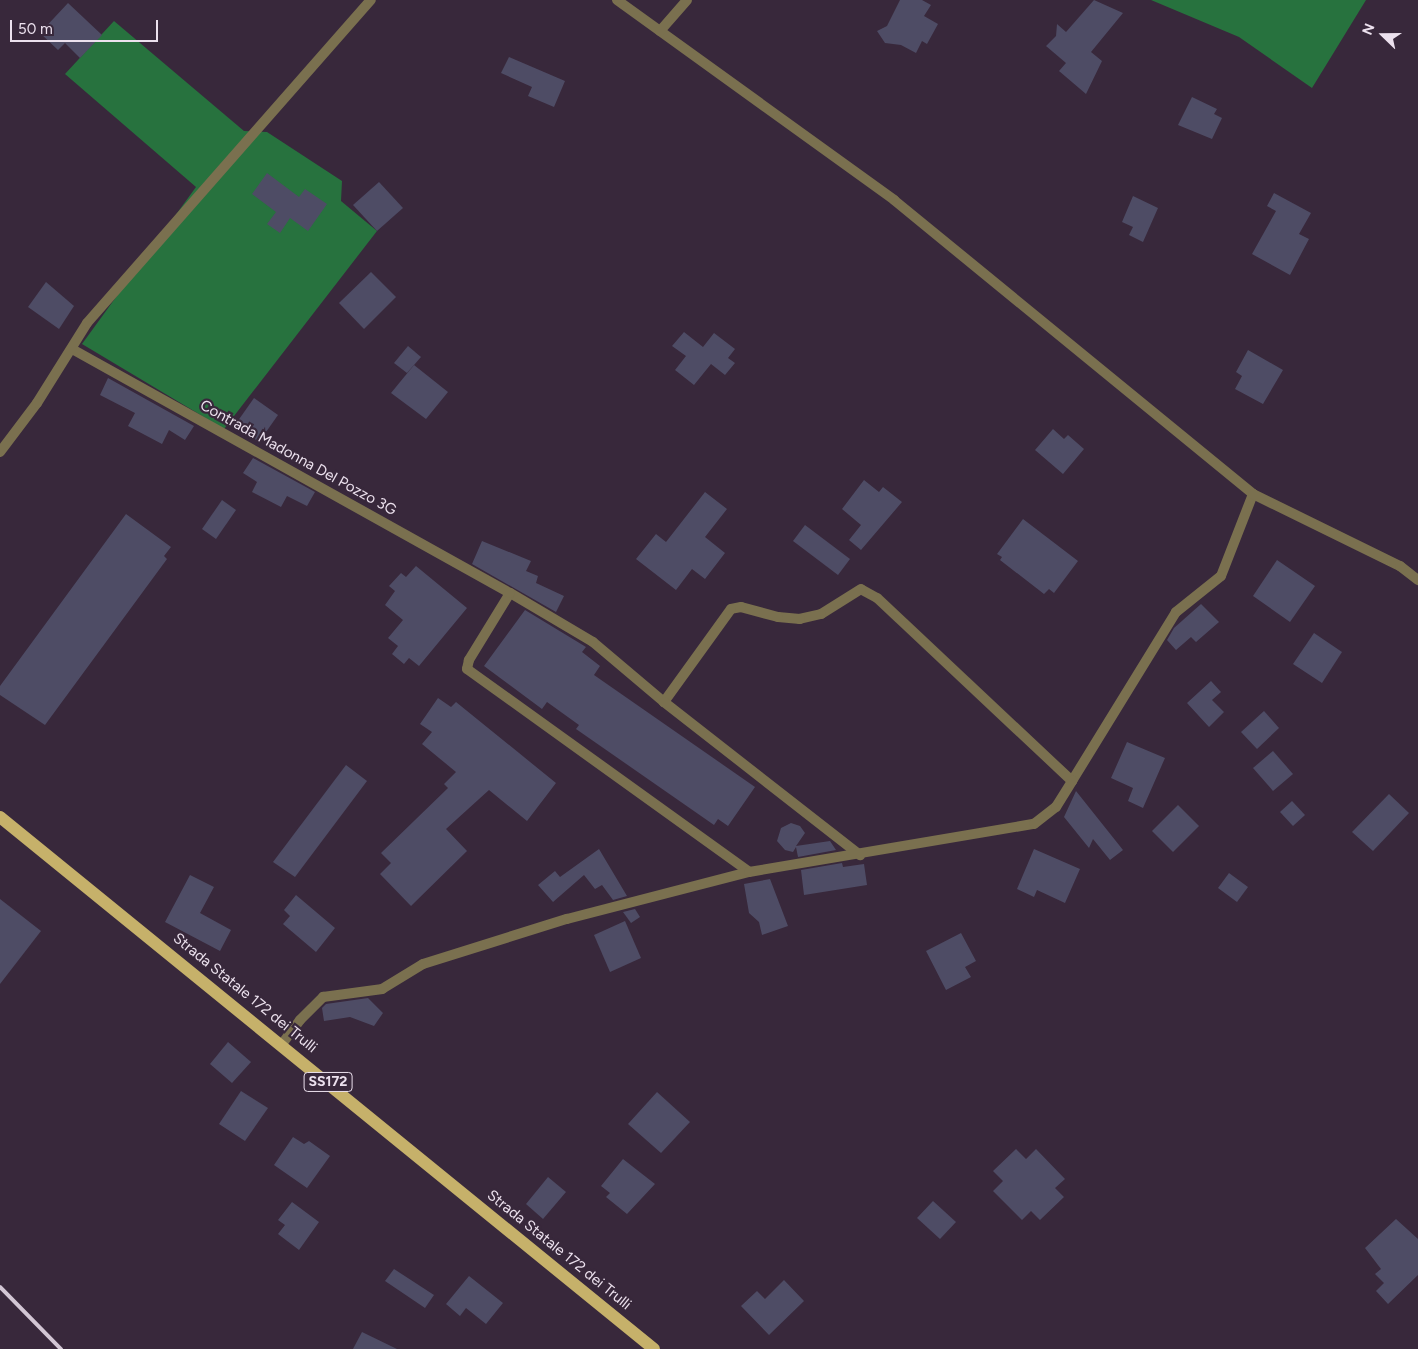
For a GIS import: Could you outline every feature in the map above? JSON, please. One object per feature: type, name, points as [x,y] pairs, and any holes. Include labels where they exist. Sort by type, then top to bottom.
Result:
[{"type":"main road","name":"Strada Statale 172 dei Trulli","points":[[0,816],[654,1349]]},
{"type":"street","points":[[0,452],[72,349],[87,323],[370,0]]},
{"type":"street","points":[[617,0],[894,200],[1253,494],[1400,566],[1418,580]]},
{"type":"street","points":[[660,31],[687,0]]},
{"type":"street","name":"Contrada Madonna Del Pozzo 3G","points":[[72,349],[510,593],[593,642],[664,702],[860,855]]},
{"type":"street","points":[[282,1044],[300,1020],[323,997],[382,989],[423,964],[567,919],[749,872],[860,855],[1034,824],[1056,807],[1176,612],[1221,576],[1253,494]]},
{"type":"street","points":[[664,702],[731,609],[741,606],[778,617],[800,619],[821,614],[861,589],[877,598],[1072,781]]},
{"type":"street","points":[[510,593],[469,660],[467,668],[749,872]]},
{"type":"green space","points":[[1151,0],[1366,0],[1312,88],[1239,37]]},
{"type":"green space","points":[[114,21],[244,131],[267,132],[342,181],[341,201],[377,231],[224,429],[82,344],[196,187],[65,74]]},
{"type":"building","points":[[900,0],[922,0],[931,5],[924,16],[938,24],[927,44],[922,41],[916,53],[901,45],[885,43],[877,31],[887,26]]},
{"type":"building","points":[[1094,0],[1123,13],[1091,52],[1102,61],[1086,94],[1059,71],[1066,63],[1046,46],[1056,36],[1057,24],[1066,32]]},
{"type":"building","points":[[68,3],[102,35],[80,58],[65,43],[58,50],[40,33]]},
{"type":"building","points":[[509,57],[565,81],[554,107],[528,96],[532,87],[501,73]]},
{"type":"building","points":[[1192,97],[1217,109],[1214,114],[1222,118],[1212,139],[1178,125]]},
{"type":"building","points":[[267,173],[299,197],[305,189],[327,204],[308,231],[290,218],[280,233],[267,224],[276,212],[252,194]]},
{"type":"building","points":[[379,182],[403,208],[377,231],[353,205]]},
{"type":"building","points":[[1274,193],[1311,213],[1299,234],[1309,239],[1290,275],[1252,254],[1276,211],[1267,206]]},
{"type":"building","points":[[1133,196],[1158,208],[1143,242],[1129,235],[1133,227],[1122,222]]},
{"type":"building","points":[[371,272],[396,297],[364,329],[339,303]]},
{"type":"building","points":[[46,282],[74,306],[59,329],[28,307]]},
{"type":"building","points":[[684,332],[703,347],[714,333],[735,349],[728,358],[735,363],[725,375],[711,364],[694,385],[675,370],[686,356],[672,346]]},
{"type":"building","points":[[408,346],[421,357],[407,373],[394,363]]},
{"type":"building","points":[[1248,350],[1283,370],[1263,404],[1235,389],[1242,376],[1236,372]]},
{"type":"building","points":[[414,365],[448,392],[426,419],[391,393]]},
{"type":"building","points":[[108,378],[194,426],[185,440],[169,430],[162,444],[128,426],[135,413],[100,395]]},
{"type":"building","points":[[254,398],[278,415],[259,442],[235,425]]},
{"type":"building","points":[[1053,429],[1064,439],[1068,435],[1084,449],[1063,474],[1035,450]]},
{"type":"building","points":[[253,458],[315,492],[307,506],[287,496],[281,507],[252,492],[257,482],[243,473]]},
{"type":"building","points":[[864,480],[879,492],[883,487],[902,502],[861,550],[849,540],[861,525],[842,509]]},
{"type":"building","points":[[705,492],[727,509],[705,537],[725,553],[705,579],[692,569],[676,590],[636,559],[656,534],[666,542]]},
{"type":"building","points":[[222,500],[236,510],[216,539],[202,529]]},
{"type":"building","points":[[126,514],[171,547],[164,556],[167,559],[45,725],[0,695],[0,686]]},
{"type":"building","points":[[1023,519],[1078,561],[1054,593],[1049,589],[1044,594],[1000,560],[1002,557],[997,554]]},
{"type":"building","points":[[805,525],[850,559],[838,575],[793,541]]},
{"type":"building","points":[[482,541],[531,561],[526,571],[538,576],[536,583],[564,596],[556,612],[472,564]]},
{"type":"building","points":[[1277,560],[1315,586],[1290,622],[1253,596]]},
{"type":"building","points":[[416,566],[467,608],[419,666],[409,658],[404,664],[392,654],[398,646],[388,638],[403,620],[385,605],[395,591],[389,586],[401,573],[406,577]]},
{"type":"building","points":[[1201,604],[1219,622],[1196,642],[1191,637],[1176,650],[1167,640],[1174,628]]},
{"type":"building","points":[[525,610],[586,647],[582,652],[600,666],[594,675],[755,787],[728,826],[718,819],[714,825],[576,729],[579,725],[547,702],[542,709],[484,666]]},
{"type":"building","points":[[1314,633],[1342,652],[1322,683],[1293,664]]},
{"type":"building","points":[[1211,681],[1221,692],[1212,700],[1224,712],[1209,727],[1187,703]]},
{"type":"building","points":[[438,698],[451,707],[456,702],[556,783],[527,821],[489,790],[446,829],[467,851],[411,906],[380,874],[391,863],[381,853],[448,788],[444,784],[456,772],[422,744],[432,732],[420,724]]},
{"type":"building","points":[[1264,711],[1279,728],[1257,749],[1241,732]]},
{"type":"building","points":[[1127,742],[1165,758],[1143,808],[1128,801],[1133,788],[1111,778]]},
{"type":"building","points":[[1273,751],[1293,774],[1273,791],[1253,768]]},
{"type":"building","points":[[346,765],[367,781],[295,877],[273,862]]},
{"type":"building","points":[[1076,791],[1123,850],[1110,860],[1093,839],[1089,848],[1064,817]]},
{"type":"building","points":[[1389,794],[1409,813],[1373,851],[1352,832]]},
{"type":"building","points":[[1292,801],[1305,815],[1293,826],[1280,812]]},
{"type":"building","points":[[1178,805],[1199,826],[1173,852],[1152,831]]},
{"type":"building","points":[[791,823],[800,826],[805,833],[796,846],[830,841],[836,850],[798,857],[796,847],[793,852],[785,850],[777,841],[781,828]]},
{"type":"building","points":[[599,849],[627,896],[613,900],[602,885],[595,889],[584,875],[553,902],[538,885],[555,871],[560,877]]},
{"type":"building","points":[[1034,849],[1080,869],[1065,903],[1037,890],[1034,897],[1017,889]]},
{"type":"building","points":[[842,863],[843,867],[864,864],[867,885],[804,895],[801,870]]},
{"type":"building","points":[[1229,873],[1248,887],[1237,902],[1218,888]]},
{"type":"building","points":[[190,875],[214,887],[200,913],[231,930],[220,951],[165,922]]},
{"type":"building","points":[[770,879],[788,926],[762,935],[759,922],[749,913],[744,884]]},
{"type":"building","points":[[296,895],[335,928],[316,952],[283,924],[290,916],[284,910]]},
{"type":"building","points":[[0,899],[41,931],[0,984]]},
{"type":"building","points":[[635,909],[640,917],[631,923],[623,912]]},
{"type":"building","points":[[625,921],[641,958],[610,972],[594,935]]},
{"type":"building","points":[[961,933],[976,961],[965,967],[971,977],[946,990],[926,951]]},
{"type":"building","points":[[368,998],[383,1013],[374,1026],[350,1017],[324,1021],[322,1008],[326,1004]]},
{"type":"building","points":[[228,1042],[251,1062],[232,1083],[210,1064]]},
{"type":"building","points":[[241,1091],[268,1108],[245,1141],[219,1124]]},
{"type":"building","points":[[657,1092],[690,1122],[661,1153],[628,1124]]},
{"type":"building","points":[[293,1137],[304,1144],[309,1141],[330,1156],[307,1188],[274,1165]]},
{"type":"building","points":[[1016,1149],[1026,1159],[1036,1149],[1065,1179],[1055,1188],[1064,1197],[1040,1220],[1031,1211],[1022,1220],[993,1191],[1003,1181],[993,1171]]},
{"type":"building","points":[[623,1159],[655,1184],[627,1214],[606,1197],[610,1193],[601,1186]]},
{"type":"building","points":[[548,1177],[566,1192],[543,1219],[526,1204]]},
{"type":"building","points":[[933,1201],[956,1222],[940,1239],[917,1218]]},
{"type":"building","points":[[292,1202],[319,1222],[299,1250],[278,1234],[285,1225],[278,1220]]},
{"type":"building","points":[[1396,1219],[1418,1239],[1418,1275],[1388,1304],[1376,1291],[1384,1283],[1375,1274],[1381,1269],[1365,1248]]},
{"type":"building","points":[[394,1269],[434,1295],[425,1308],[385,1281]]},
{"type":"building","points":[[469,1276],[503,1303],[486,1324],[466,1308],[460,1316],[446,1304]]},
{"type":"building","points":[[784,1280],[804,1301],[769,1335],[741,1306],[757,1291],[765,1299]]},
{"type":"building","points":[[362,1332],[397,1349],[353,1349]]},
{"type":"railway","points":[[0,1287],[61,1349]]}]
